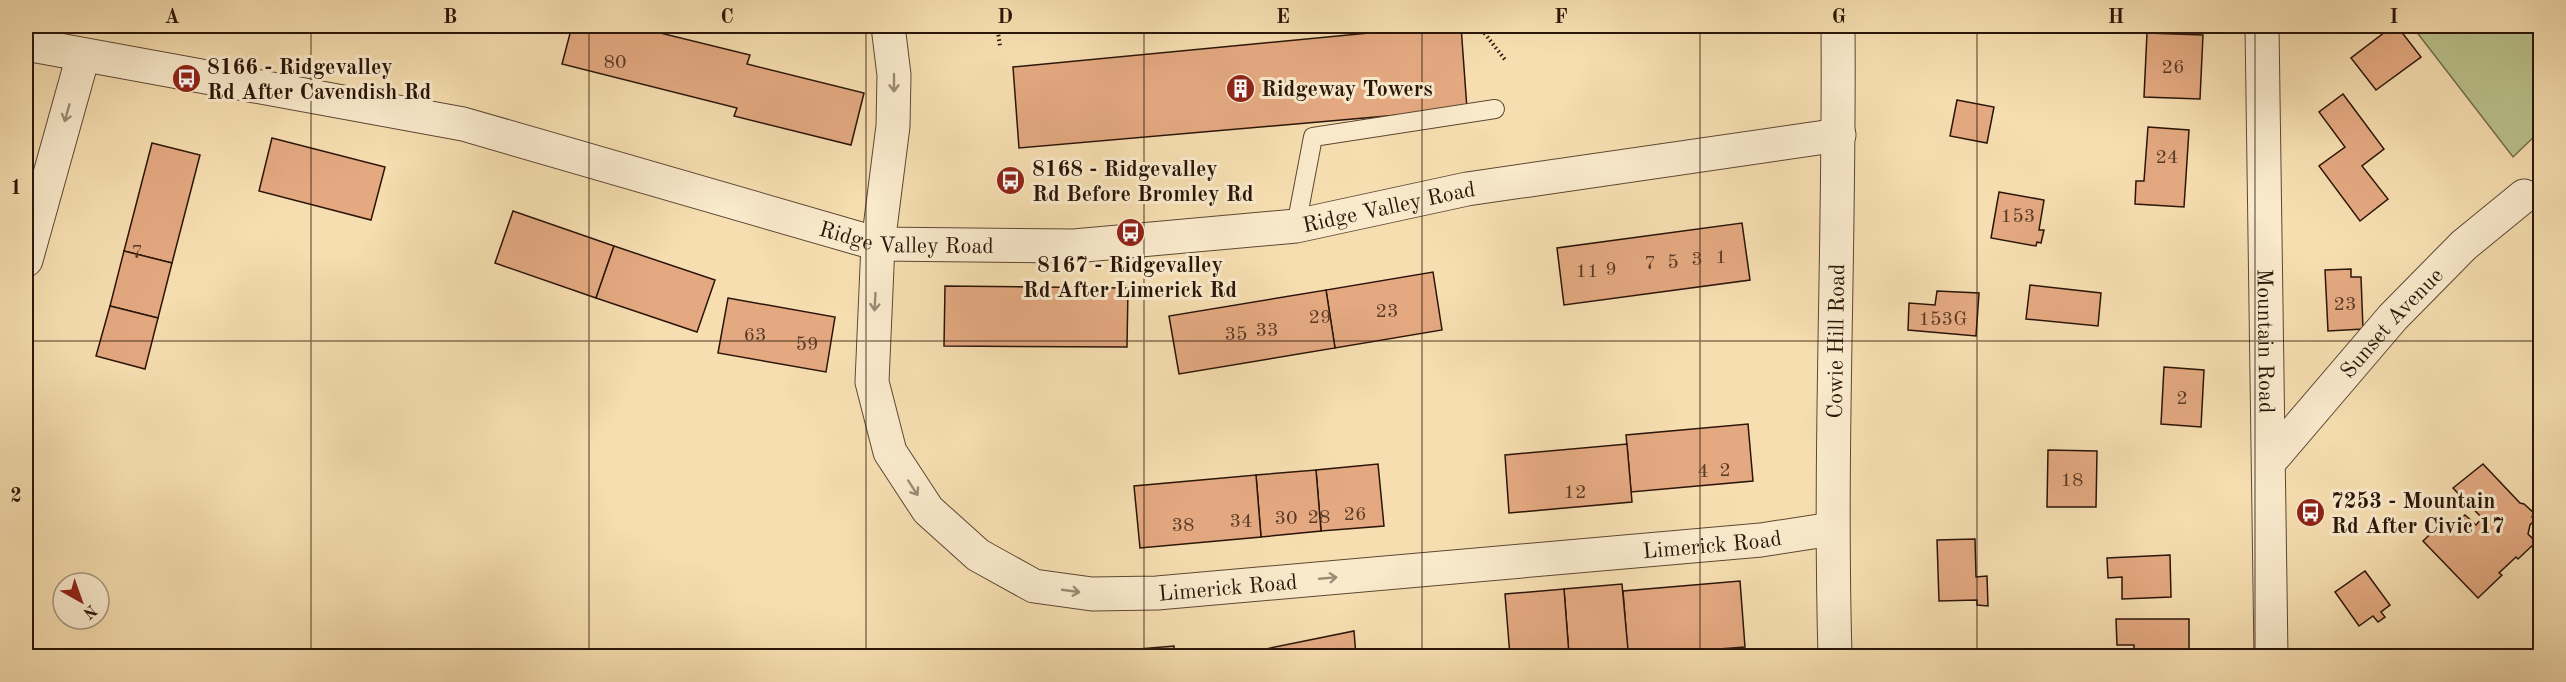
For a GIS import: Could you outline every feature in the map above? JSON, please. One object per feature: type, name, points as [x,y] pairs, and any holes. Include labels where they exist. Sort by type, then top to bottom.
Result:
[{"type":"street","name":"Limerick Road","points":[[888,26],[894,75],[893,126],[878,244],[872,382],[890,452],[928,510],[978,555],[1034,586],[1092,594],[1157,593],[1761,540],[1832,529]]},
{"type":"street","name":"Cowie Hill Road","points":[[1835,657],[1832,529],[1839,135],[1838,26]]},
{"type":"street","name":"Mountain Road","points":[[2262,26],[2271,657]]},
{"type":"street","name":"Ridge Valley Road","points":[[26,44],[463,124],[878,244],[1074,246],[1296,226],[1467,189],[1839,135]]},
{"type":"street","points":[[26,260],[83,56]]},
{"type":"street","name":"Sunset Avenue","points":[[2270,461],[2393,317],[2464,245],[2524,196]]},
{"type":"lane","points":[[1296,226],[1313,137],[1495,109]]},
{"type":"path","points":[[997,26],[1000,46]]},
{"type":"path","points":[[1479,26],[1506,61]]},
{"type":"green space","points":[[2412,26],[2540,26],[2540,131],[2513,157]]},
{"type":"building","points":[[572,26],[632,26],[750,55],[747,64],[864,93],[851,145],[734,116],[737,108],[562,64]]},
{"type":"building","name":"Ridgeway Towers","points":[[1461,26],[1467,109],[1019,148],[1013,67]]},
{"type":"building","points":[[2393,26],[2397,26],[2421,57],[2376,90],[2351,58]]},
{"type":"building","points":[[2147,33],[2203,35],[2200,99],[2144,97]]},
{"type":"building","points":[[2343,94],[2384,149],[2362,166],[2388,199],[2360,221],[2319,166],[2345,147],[2319,112]]},
{"type":"building","points":[[1957,100],[1994,107],[1987,143],[1950,136]]},
{"type":"building","points":[[2148,127],[2189,130],[2184,207],[2135,204],[2136,181],[2144,181]]},
{"type":"building","points":[[272,138],[385,167],[371,220],[259,191]]},
{"type":"building","points":[[152,143],[200,155],[172,263],[124,251]]},
{"type":"building","points":[[1999,192],[2044,200],[2039,230],[2044,230],[2041,243],[2037,242],[2036,246],[1991,238]]},
{"type":"building","points":[[513,211],[614,246],[596,298],[495,263]]},
{"type":"building","points":[[1742,223],[1750,280],[1564,305],[1557,248]]},
{"type":"building","points":[[614,246],[715,280],[697,332],[596,298]]},
{"type":"building","points":[[124,251],[172,263],[158,318],[110,306]]},
{"type":"building","points":[[2351,269],[2351,277],[2361,277],[2363,329],[2328,331],[2325,270]]},
{"type":"building","points":[[1433,272],[1442,330],[1335,348],[1326,290]]},
{"type":"building","points":[[2030,285],[2101,293],[2098,326],[2026,319]]},
{"type":"building","points":[[945,286],[1128,288],[1127,347],[944,346]]},
{"type":"building","points":[[1326,290],[1335,348],[1179,374],[1169,316]]},
{"type":"building","points":[[1937,291],[1979,293],[1976,336],[1908,330],[1909,303],[1935,305]]},
{"type":"building","points":[[728,298],[835,317],[826,372],[718,353]]},
{"type":"building","points":[[110,306],[158,318],[145,369],[96,356]]},
{"type":"building","points":[[2164,367],[2204,370],[2201,427],[2161,424]]},
{"type":"building","points":[[1748,424],[1753,481],[1631,492],[1626,435]]},
{"type":"building","points":[[1627,444],[1632,502],[1509,513],[1505,455]]},
{"type":"building","points":[[2048,450],[2097,451],[2096,507],[2047,507]]},
{"type":"building","points":[[1378,464],[1384,526],[1321,531],[1316,470]]},
{"type":"building","points":[[2483,464],[2520,503],[2534,513],[2532,517],[2536,519],[2530,525],[2528,534],[2536,542],[2499,573],[2502,575],[2478,598],[2423,541],[2442,523],[2449,530],[2465,515],[2476,525],[2482,518],[2453,488]]},
{"type":"building","points":[[1316,470],[1321,531],[1261,537],[1256,475]]},
{"type":"building","points":[[1256,475],[1261,537],[1140,548],[1134,486]]},
{"type":"building","points":[[1975,539],[1976,577],[1987,576],[1988,606],[1977,605],[1977,600],[1939,601],[1937,540]]},
{"type":"building","points":[[2170,555],[2171,597],[2122,599],[2122,577],[2108,578],[2107,558]]},
{"type":"building","points":[[2365,571],[2390,605],[2381,612],[2385,617],[2378,622],[2373,616],[2359,626],[2335,592]]},
{"type":"building","points":[[1740,581],[1745,647],[1628,656],[1623,591]]},
{"type":"building","points":[[1622,584],[1628,650],[1569,655],[1564,589]]},
{"type":"building","points":[[1564,589],[1569,655],[1510,656],[1505,594]]},
{"type":"building","points":[[2116,619],[2189,619],[2189,656],[2134,656],[2134,645],[2117,645]]},
{"type":"building","points":[[1354,631],[1356,656],[1231,656]]},
{"type":"building","points":[[1174,646],[1175,656],[1115,656],[1115,651]]},
{"type":"place","name":"8166 - Ridgevalley Rd After Cavendish Rd","points":[[186,79]]},
{"type":"place","name":"Ridgeway Towers","points":[[1240,88]]},
{"type":"place","name":"8168 - Ridgevalley Rd Before Bromley Rd","points":[[1011,181]]},
{"type":"place","name":"8167 - Ridgevalley Rd After Limerick Rd","points":[[1130,232]]},
{"type":"place","name":"7253 - Mountain Rd After Civic 17","points":[[2310,513]]}]
